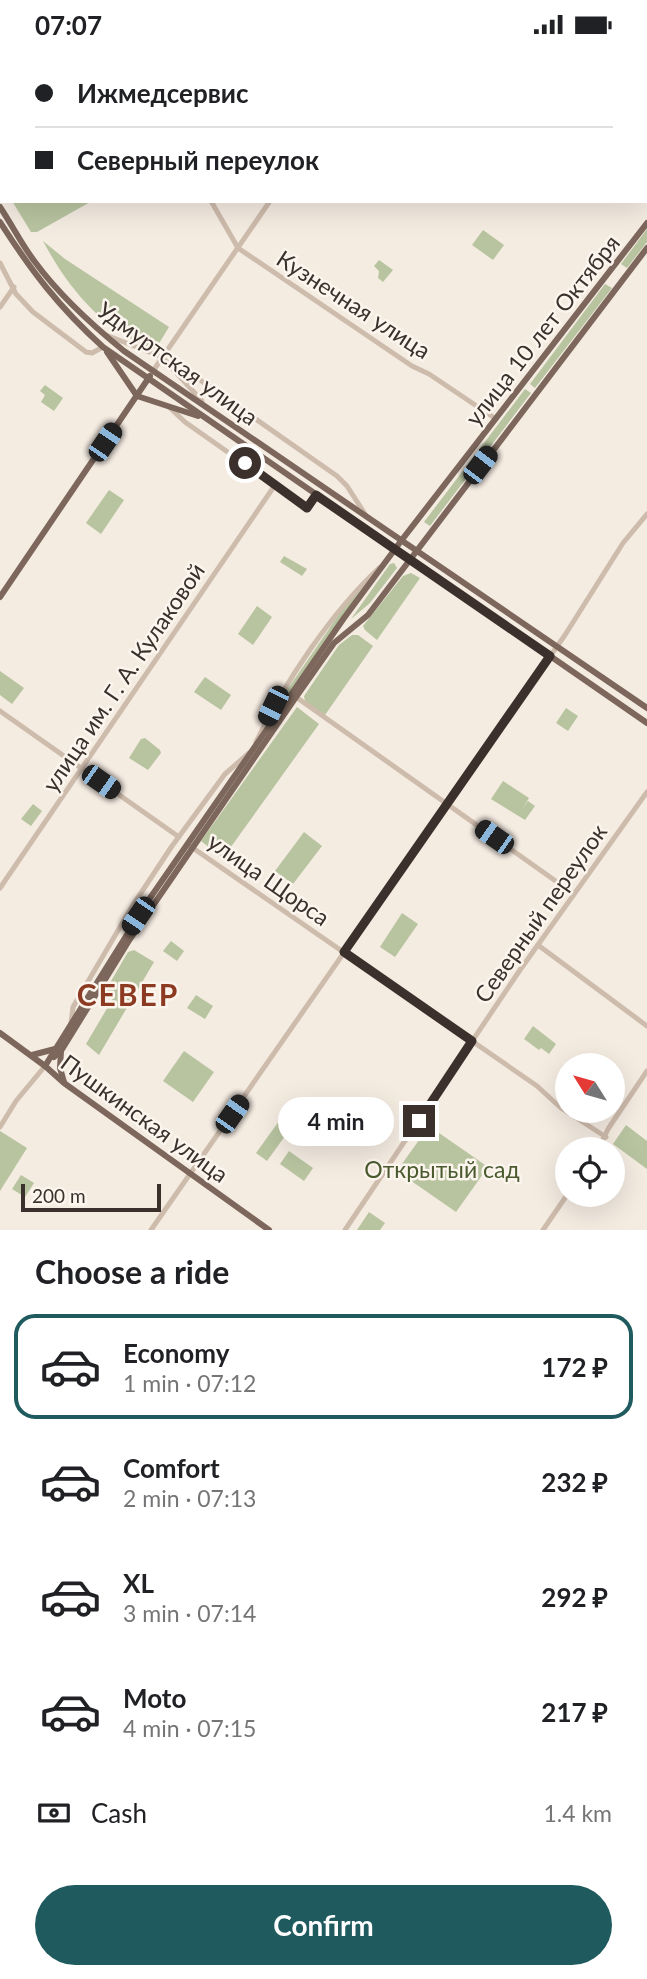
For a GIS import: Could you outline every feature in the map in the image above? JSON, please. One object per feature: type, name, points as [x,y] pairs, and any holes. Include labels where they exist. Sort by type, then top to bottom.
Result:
[{"type":"main road","name":"Удмуртская улица","points":[[0,207],[35,262],[77,310],[102,333],[208,409],[647,708]]},
{"type":"main road","name":"Удмуртская улица","points":[[0,222],[47,291],[103,347],[647,723]]},
{"type":"main road","name":"улица 10 лет Октября","points":[[59,1050],[128,931],[395,549],[647,223]]},
{"type":"main road","name":"улица 10 лет Октября","points":[[59,1050],[252,750],[334,643],[368,615],[647,248]]},
{"type":"main road","points":[[617,263],[621,270],[629,272]]},
{"type":"main road","points":[[604,279],[613,281],[617,288]]},
{"type":"main road","points":[[103,347],[136,396],[204,417]]},
{"type":"main road","points":[[0,597],[153,371]]},
{"type":"main road","points":[[571,671],[571,664],[577,661]]},
{"type":"main road","name":"Пушкинская улица","points":[[0,1033],[32,1055],[64,1083],[270,1230]]},
{"type":"main road","points":[[32,1055],[59,1050]]},
{"type":"main road","points":[[45,1066],[59,1050]]},
{"type":"main road","points":[[59,1050],[64,1083]]},
{"type":"street","name":"Кузнечная улица","points":[[212,203],[238,248],[412,366],[429,374],[496,419]]},
{"type":"street","points":[[153,371],[269,203]]},
{"type":"street","name":"Удмуртская улица","points":[[0,263],[16,294],[33,312],[81,348],[92,353],[103,347]]},
{"type":"street","points":[[0,307],[14,287]]},
{"type":"street","points":[[102,333],[162,357],[208,409]]},
{"type":"street","name":"Удмуртская улица","points":[[173,369],[190,373],[342,480],[366,517]]},
{"type":"street","name":"Удмуртская улица","points":[[169,407],[190,425],[307,508],[316,495]]},
{"type":"street","points":[[190,425],[194,419],[204,417]]},
{"type":"street","name":"улица им. Г. А. Кулаковой","points":[[0,888],[275,485]]},
{"type":"street","points":[[151,1230],[550,656],[623,543],[647,514]]},
{"type":"street","name":"улица 10 лет Октября","points":[[71,1027],[73,1007],[86,984],[133,905],[179,837],[225,774],[252,750],[273,706],[352,593],[388,559]]},
{"type":"street","points":[[294,695],[574,894]]},
{"type":"street","name":"улица Щорса","points":[[0,711],[179,837]]},
{"type":"street","name":"Северный переулок","points":[[345,1230],[538,945],[647,792]]},
{"type":"street","name":"улица Щорса","points":[[189,845],[537,1086],[561,1108],[606,1137]]},
{"type":"street","points":[[538,945],[647,1026]]},
{"type":"street","points":[[0,1126],[16,1101],[45,1066]]},
{"type":"street","points":[[606,1137],[608,1129],[647,1071]]},
{"type":"street","points":[[543,1230],[559,1207]]},
{"type":"green space","points":[[13,203],[88,203],[37,232],[31,232]]},
{"type":"green space","points":[[647,229],[647,242],[627,268],[621,264]]},
{"type":"green space","points":[[483,230],[504,245],[493,260],[472,245]]},
{"type":"green space","points":[[43,241],[65,259],[169,327],[155,350],[136,342],[103,320],[76,291]]},
{"type":"green space","points":[[379,260],[393,270],[383,282],[378,278],[379,271],[374,266]]},
{"type":"green space","points":[[605,284],[612,288],[535,388],[530,384]]},
{"type":"green space","points":[[45,385],[63,398],[54,411],[41,402],[45,395],[40,391]]},
{"type":"green space","points":[[525,389],[531,393],[430,526],[424,522]]},
{"type":"green space","points":[[109,490],[124,500],[101,534],[86,523]]},
{"type":"green space","points":[[284,556],[307,569],[302,576],[280,562]]},
{"type":"green space","points":[[394,563],[397,568],[370,603],[351,619],[390,564]]},
{"type":"green space","points":[[411,573],[420,578],[377,640],[363,626],[403,576]]},
{"type":"green space","points":[[367,582],[264,728],[276,706],[355,591]]},
{"type":"green space","points":[[257,606],[272,617],[253,645],[238,634]]},
{"type":"green space","points":[[352,635],[358,635],[373,646],[325,715],[305,701],[304,696],[339,645]]},
{"type":"green space","points":[[0,671],[24,688],[12,704],[0,695]]},
{"type":"green space","points":[[205,677],[231,695],[221,710],[194,692]]},
{"type":"green space","points":[[297,707],[319,724],[223,858],[201,841]]},
{"type":"green space","points":[[566,708],[578,716],[568,731],[556,723]]},
{"type":"green space","points":[[145,738],[161,753],[148,770],[129,758],[141,739]]},
{"type":"green space","points":[[503,781],[529,798],[523,808],[528,801],[535,806],[525,820],[491,799]]},
{"type":"green space","points":[[33,804],[42,811],[31,826],[21,819]]},
{"type":"green space","points":[[304,832],[322,846],[293,884],[275,871]]},
{"type":"green space","points":[[402,913],[418,924],[395,957],[380,947]]},
{"type":"green space","points":[[171,941],[184,951],[177,961],[163,951]]},
{"type":"green space","points":[[134,950],[154,962],[99,1055],[86,1044],[115,995],[104,993],[128,952]]},
{"type":"green space","points":[[196,995],[213,1006],[205,1019],[187,1008]]},
{"type":"green space","points":[[533,1026],[556,1044],[549,1054],[524,1039]]},
{"type":"green space","points":[[184,1051],[214,1072],[193,1102],[163,1081]]},
{"type":"green space","points":[[282,1117],[293,1125],[267,1161],[256,1153]]},
{"type":"green space","points":[[626,1125],[647,1141],[647,1169],[625,1153],[625,1137],[618,1137]]},
{"type":"green space","name":"Открытый сад","points":[[429,1126],[488,1167],[456,1212],[397,1171]]},
{"type":"green space","points":[[0,1131],[27,1148],[0,1191]]},
{"type":"green space","points":[[289,1151],[313,1168],[304,1181],[280,1164]]},
{"type":"green space","points":[[21,1175],[34,1183],[25,1197],[12,1189]]},
{"type":"green space","points":[[369,1212],[385,1223],[380,1230],[357,1230]]},
{"type":"district","name":"СЕВЕР","points":[[128,994]]},
{"type":"route","points":[[245,463],[307,508],[316,495],[550,656],[344,952],[472,1041],[419,1121]]}]
